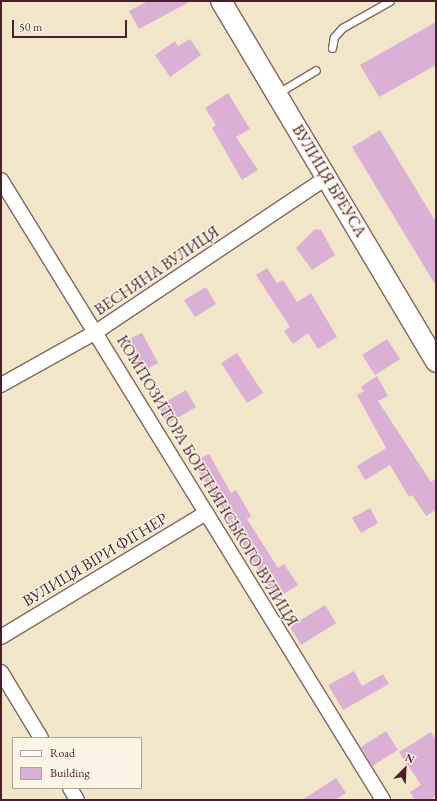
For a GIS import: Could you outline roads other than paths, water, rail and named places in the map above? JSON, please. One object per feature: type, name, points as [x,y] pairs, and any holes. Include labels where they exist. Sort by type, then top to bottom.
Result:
[{"type":"street","name":"ВУЛИЦЯ БРЕУСА","points":[[221,1],[278,94],[326,178],[436,362]]},
{"type":"street","name":"ВЕСНЯНА ВУЛИЦЯ","points":[[1,385],[96,332],[326,178]]},
{"type":"street","name":"КОМПОЗИТОРА БОРТНЯНСЬКОГО ВУЛИЦЯ","points":[[1,180],[383,800]]},
{"type":"street","name":"ВУЛИЦЯ ВІРИ ФІГНЕР","points":[[1,637],[206,513]]},
{"type":"street","points":[[1,672],[39,737]]},
{"type":"street","points":[[71,789],[77,800]]},
{"type":"lane","points":[[332,48],[334,37],[342,28],[390,1]]},
{"type":"lane","points":[[278,94],[316,70]]}]
